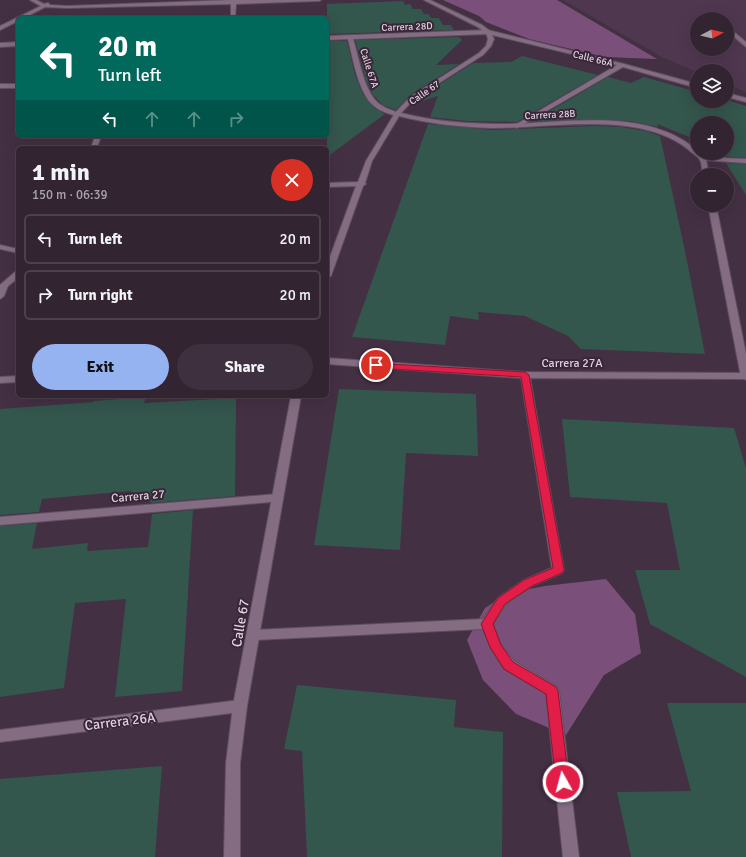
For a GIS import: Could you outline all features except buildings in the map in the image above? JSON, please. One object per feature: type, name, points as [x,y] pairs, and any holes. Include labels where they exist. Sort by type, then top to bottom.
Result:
[{"type":"street","points":[[32,0],[45,6],[75,7],[319,0]]},
{"type":"street","points":[[23,16],[58,0]]},
{"type":"street","points":[[426,0],[480,26],[488,32]]},
{"type":"street","points":[[234,2],[234,16]]},
{"type":"street","points":[[0,28],[16,20]]},
{"type":"street","name":"Carrera 28D","points":[[329,38],[488,32]]},
{"type":"street","name":"Calle 66A","points":[[488,32],[690,84]]},
{"type":"street","name":"Calle 67","points":[[330,260],[362,184],[369,161],[397,114],[412,98],[481,54],[488,46],[491,39],[488,32]]},
{"type":"street","points":[[734,34],[746,45]]},
{"type":"street","name":"Calle 67A","points":[[350,38],[362,79],[370,97],[381,108],[397,114]]},
{"type":"street","points":[[0,45],[16,44]]},
{"type":"street","points":[[517,126],[622,66]]},
{"type":"street","points":[[0,86],[16,86]]},
{"type":"street","points":[[734,97],[746,100]]},
{"type":"street","name":"Carrera 28B","points":[[397,114],[429,122],[467,125],[517,126],[597,122],[625,124],[650,128],[673,135],[690,145]]},
{"type":"street","points":[[724,160],[746,161]]},
{"type":"street","points":[[329,185],[362,184]]},
{"type":"street","points":[[713,212],[746,376]]},
{"type":"street","points":[[0,247],[16,251]]},
{"type":"street","points":[[0,296],[4,285],[16,276]]},
{"type":"street","name":"Carrera 27A","points":[[329,362],[525,375],[746,376]]},
{"type":"street","points":[[487,624],[502,601],[528,583],[558,570],[525,375]]},
{"type":"street","points":[[0,380],[16,379]]},
{"type":"street","name":"Calle 67","points":[[232,857],[233,763],[240,706],[296,398]]},
{"type":"street","name":"Carrera 27","points":[[0,521],[278,498]]},
{"type":"street","points":[[253,635],[487,624]]},
{"type":"street","points":[[487,624],[496,647],[508,665],[552,691],[572,857]]},
{"type":"street","name":"Carrera 26A","points":[[0,736],[240,706]]},
{"type":"shaded area","points":[[443,0],[557,0],[657,59],[605,57],[529,39],[486,22],[479,16]]},
{"type":"shaded area","points":[[563,0],[746,0],[746,92],[734,87],[734,64],[690,64],[690,69],[662,57]]},
{"type":"shaded area","points":[[606,579],[635,614],[641,653],[604,675],[566,735],[516,714],[483,680],[467,640],[485,608],[509,593],[545,586]]},
{"type":"route","points":[[376,365],[525,375],[558,570],[528,583],[502,601],[487,624],[496,647],[508,665],[552,691],[563,782]]}]
